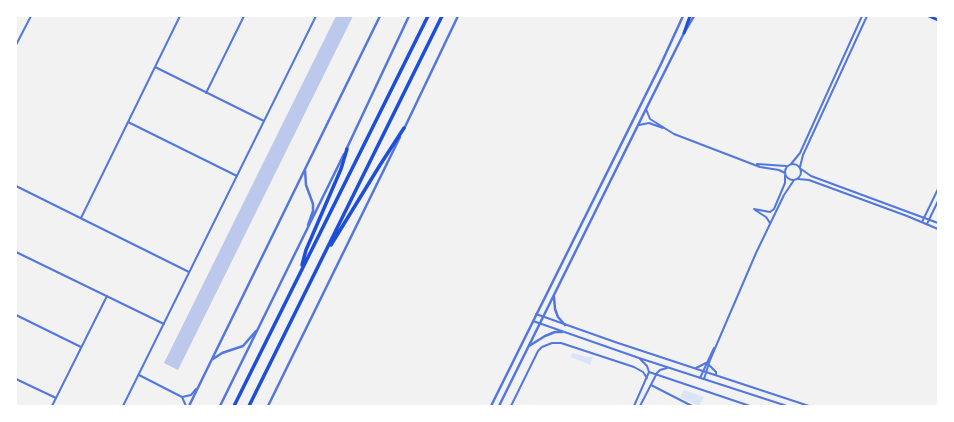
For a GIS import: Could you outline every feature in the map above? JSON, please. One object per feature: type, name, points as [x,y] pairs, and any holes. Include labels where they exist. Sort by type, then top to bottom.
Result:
[{"type":"highway","points":[[234,406],[428,16]]},
{"type":"highway","points":[[249,406],[442,16]]},
{"type":"highway","points":[[323,258],[404,128]]},
{"type":"highway","points":[[300,272],[306,250],[341,169],[347,148]]},
{"type":"main road","points":[[684,33],[690,16]]},
{"type":"main road","points":[[929,16],[938,20]]},
{"type":"street","points":[[16,45],[31,16]]},
{"type":"street","points":[[81,218],[180,16]]},
{"type":"street","points":[[206,93],[244,16]]},
{"type":"street","points":[[123,406],[316,16]]},
{"type":"street","points":[[187,406],[198,387],[380,16]]},
{"type":"street","points":[[220,406],[306,233],[409,16]]},
{"type":"street","points":[[268,406],[458,16]]},
{"type":"street","points":[[491,406],[684,16]]},
{"type":"street","points":[[499,406],[684,33],[694,16]]},
{"type":"street","points":[[770,223],[766,217],[754,210],[770,212],[774,209],[785,183],[785,168],[791,164],[800,153],[862,16]]},
{"type":"street","points":[[798,179],[801,173],[800,168],[803,155],[867,16]]},
{"type":"street","points":[[155,67],[264,122]]},
{"type":"street","points":[[823,100],[828,102]]},
{"type":"street","points":[[646,109],[649,118],[674,134],[760,166],[779,170],[788,178],[794,180],[809,180],[938,229]]},
{"type":"street","points":[[128,122],[237,176]]},
{"type":"street","points":[[639,125],[649,123],[664,128]]},
{"type":"street","points":[[755,164],[788,166]]},
{"type":"street","points":[[791,164],[796,164],[811,176],[938,223]]},
{"type":"street","points":[[305,167],[306,185],[313,207],[306,233]]},
{"type":"street","points":[[704,379],[716,346],[770,223],[784,195],[794,180]]},
{"type":"street","points":[[16,186],[190,272]]},
{"type":"street","points":[[922,223],[938,189]]},
{"type":"street","points":[[927,224],[938,201]]},
{"type":"street","points":[[907,216],[908,212]]},
{"type":"street","points":[[16,252],[164,324]]},
{"type":"street","points":[[555,293],[555,309],[558,317],[565,325]]},
{"type":"street","points":[[52,406],[106,296]]},
{"type":"street","points":[[536,314],[809,406]]},
{"type":"street","points":[[16,315],[81,347]]},
{"type":"street","points":[[533,321],[668,368],[787,406]]},
{"type":"street","points":[[211,360],[222,353],[243,346],[261,324]]},
{"type":"street","points":[[529,346],[545,336],[555,332],[562,332]]},
{"type":"street","points":[[511,406],[538,351],[542,347],[552,343],[562,343],[634,368],[643,372],[647,378]]},
{"type":"street","points":[[700,378],[716,346]]},
{"type":"street","points":[[634,406],[649,372],[647,366],[639,358]]},
{"type":"street","points":[[695,368],[707,362]]},
{"type":"street","points":[[708,365],[716,372],[716,375]]},
{"type":"street","points":[[640,406],[656,375],[660,370],[668,368]]},
{"type":"street","points":[[649,372],[750,406]]},
{"type":"street","points":[[139,375],[182,397],[187,406]]},
{"type":"street","points":[[16,379],[56,398]]},
{"type":"street","points":[[651,385],[692,406]]},
{"type":"street","points":[[182,397],[191,395],[198,387]]},
{"type":"shaded area","points":[[573,353],[593,357],[590,365],[571,357]]},
{"type":"shaded area","points":[[684,390],[704,397],[699,406],[680,397]]},
{"type":"building","points":[[336,16],[353,16],[178,370],[164,363]]}]
